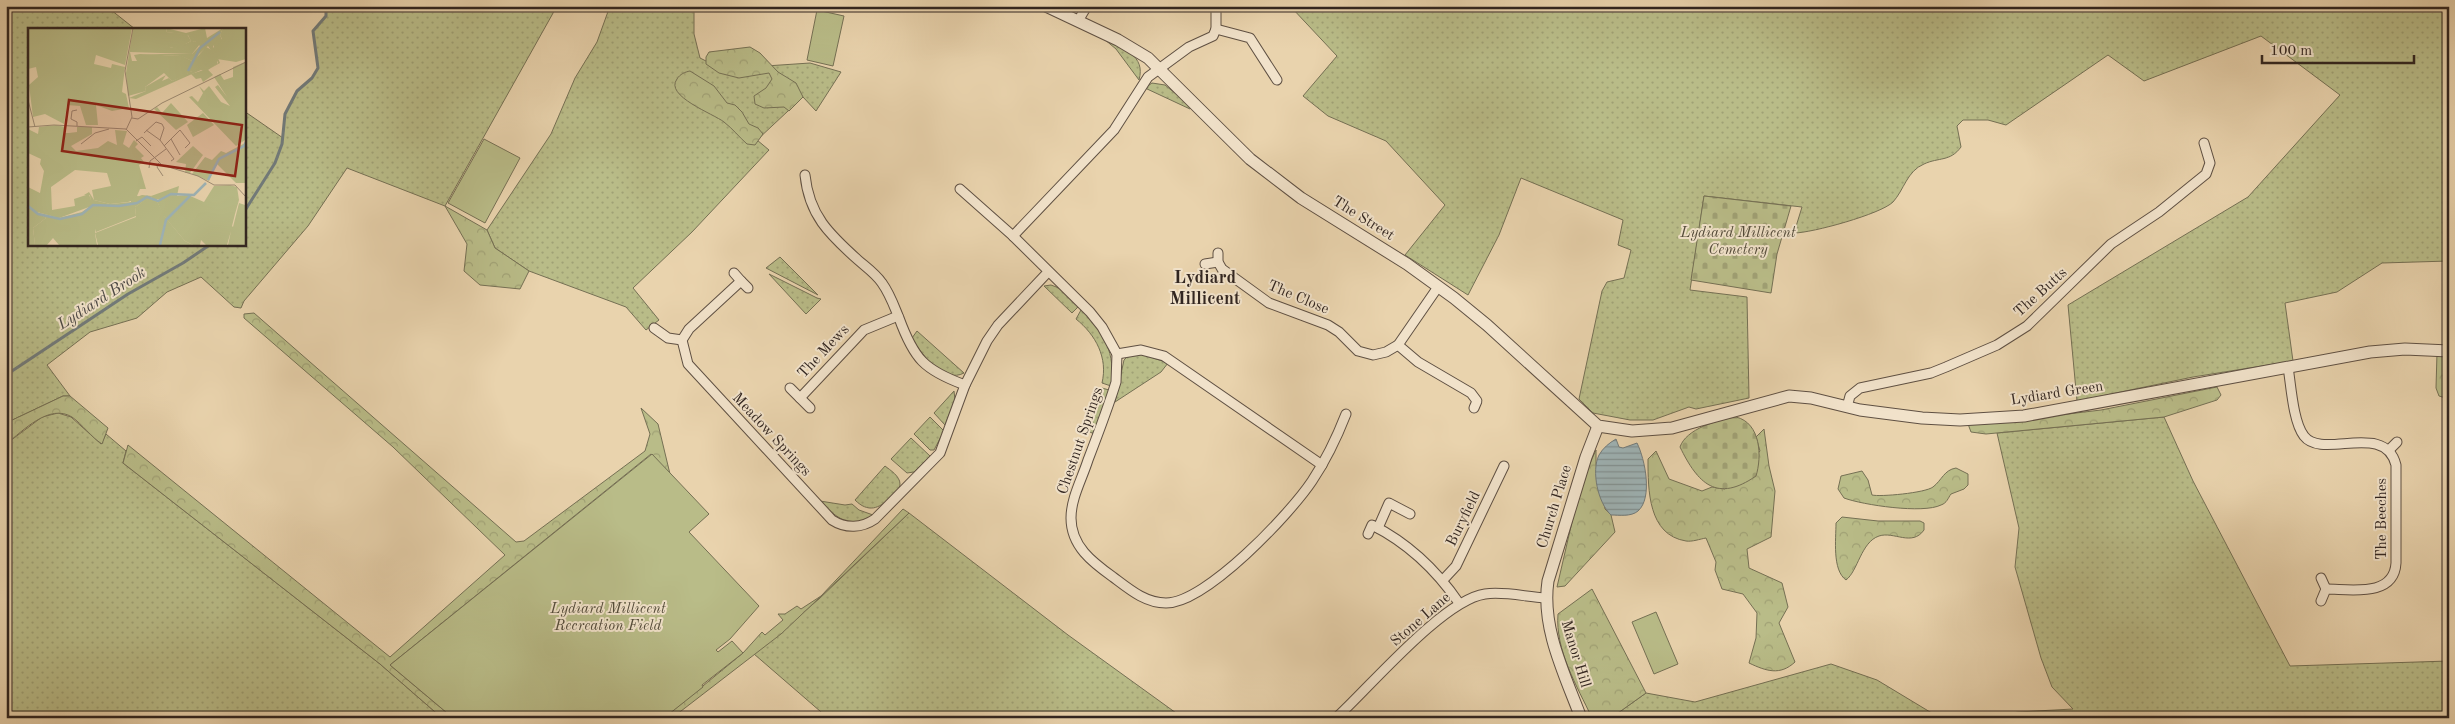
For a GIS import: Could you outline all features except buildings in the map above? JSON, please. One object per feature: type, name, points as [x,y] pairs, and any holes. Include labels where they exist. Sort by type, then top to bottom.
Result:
[{"type":"street","name":"The Street","points":[[1046,6],[1118,40],[1160,68],[1227,139],[1250,159],[1301,198],[1408,264],[1438,287],[1487,325],[1598,426]]},
{"type":"street","points":[[1078,21],[1087,6]]},
{"type":"street","points":[[1013,236],[1114,130],[1143,82],[1189,47],[1211,38],[1216,29],[1216,6]]},
{"type":"street","points":[[1216,29],[1250,38],[1277,80]]},
{"type":"street","name":"The Butts","points":[[1847,407],[1850,396],[1860,388],[1931,373],[1996,345],[2019,332],[2039,317],[2111,244],[2159,212],[2206,174],[2210,163],[2204,143]]},
{"type":"street","points":[[805,175],[809,201],[819,220],[836,241],[882,283],[912,349],[921,361],[936,374],[965,385],[992,333],[1048,272]]},
{"type":"street","points":[[960,189],[1013,236],[1090,312],[1102,327],[1117,354],[1142,350],[1164,356],[1322,465]]},
{"type":"street","name":"The Close","points":[[1204,264],[1218,258],[1225,272],[1263,299],[1284,310],[1328,325],[1362,353],[1379,354],[1398,345]]},
{"type":"street","points":[[734,273],[748,288]]},
{"type":"street","points":[[654,328],[668,338],[682,340],[689,329],[741,281]]},
{"type":"street","points":[[1438,287],[1398,345],[1418,362],[1471,393],[1477,401],[1474,408]]},
{"type":"street","name":"The Mews","points":[[800,398],[864,330],[898,316]]},
{"type":"street","name":"Meadow Springs","points":[[682,340],[684,354],[695,374],[830,518],[842,525],[860,526],[879,516],[940,453],[965,385]]},
{"type":"street","name":"Lydiard Green","points":[[1598,426],[1632,431],[1672,428],[1784,396],[1802,396],[1847,407],[1930,419],[2008,417],[2052,412],[2388,350],[2449,350]]},
{"type":"street","name":"Chestnut Springs","points":[[1117,354],[1116,382],[1075,497],[1071,518],[1072,530],[1075,541],[1084,554],[1141,597],[1167,603],[1196,594],[1213,582],[1286,514],[1308,487],[1322,465],[1346,414]]},
{"type":"street","points":[[2288,367],[2299,425],[2306,438],[2318,443],[2374,444],[2389,450],[2397,442]]},
{"type":"street","name":"The Mews","points":[[790,388],[810,408]]},
{"type":"street","name":"Church Place","points":[[1546,598],[1548,581],[1586,456],[1598,426]]},
{"type":"street","name":"The Beeches","points":[[2326,589],[2377,588],[2387,584],[2394,576],[2396,564],[2396,469],[2394,457],[2389,450]]},
{"type":"street","name":"Buryfield","points":[[1444,580],[1456,566],[1504,466]]},
{"type":"street","points":[[1378,528],[1389,503],[1410,514]]},
{"type":"street","points":[[1368,534],[1372,525],[1407,547],[1444,580],[1459,603]]},
{"type":"street","points":[[2321,578],[2326,589],[2321,601]]},
{"type":"street","name":"Stone Lane","points":[[1336,718],[1436,622],[1459,603],[1478,596],[1491,594],[1546,598]]},
{"type":"street","name":"Manor Hill","points":[[1546,598],[1557,654],[1581,718]]},
{"type":"green space","points":[[6,6],[106,6],[134,28],[28,28],[28,245],[245,245],[245,112],[283,138],[285,114],[297,91],[312,78],[318,68],[313,31],[326,16],[326,6],[557,6],[445,206],[347,168],[308,226],[244,301],[241,308],[234,307],[201,277],[167,292],[137,318],[90,332],[47,365],[70,396],[63,396],[6,423]]},
{"type":"green space","points":[[610,6],[694,6],[694,34],[700,58],[722,69],[810,63],[841,72],[816,111],[803,97],[757,140],[769,150],[692,232],[633,288],[659,320],[646,330],[626,307],[529,271],[495,248],[487,230],[551,134],[575,78],[597,42]]},
{"type":"green space","points":[[2449,6],[2449,261],[2382,263],[2337,292],[2285,303],[2293,361],[2193,377],[2077,401],[2068,305],[2248,197],[2340,95],[2261,36],[2144,81],[2108,55],[2006,125],[1988,120],[1963,120],[1957,126],[1961,147],[1957,152],[1918,167],[1893,202],[1886,207],[1861,217],[1815,230],[1794,233],[1802,207],[1704,196],[1690,290],[1747,297],[1749,398],[1696,409],[1689,407],[1653,420],[1630,420],[1593,413],[1579,399],[1602,291],[1607,282],[1624,278],[1631,250],[1618,245],[1623,220],[1521,178],[1499,235],[1468,295],[1405,255],[1445,205],[1386,141],[1328,116],[1303,96],[1337,56],[1291,7]]},
{"type":"green space","points":[[817,10],[844,16],[833,66],[807,60]]},
{"type":"green space","points":[[1104,39],[1125,50],[1136,59],[1140,71],[1139,80],[1116,49]]},
{"type":"green space","points":[[750,47],[760,53],[778,72],[796,83],[803,97],[789,111],[784,107],[764,108],[755,104],[754,96],[766,88],[772,79],[769,73],[739,78],[719,73],[706,64],[706,57],[709,52]]},
{"type":"green space","points":[[690,71],[714,86],[727,103],[735,105],[742,112],[749,124],[758,128],[763,134],[755,145],[747,144],[724,122],[692,104],[677,92],[675,85],[677,79]]},
{"type":"green space","points":[[1152,83],[1165,85],[1192,107],[1190,109],[1145,88]]},
{"type":"green space","points":[[484,139],[520,158],[485,223],[448,203]]},
{"type":"green space","name":"Lydiard Millicent Cemetery","points":[[1704,196],[1791,206],[1777,254],[1771,293],[1691,280]]},
{"type":"green space","points":[[445,206],[487,230],[495,248],[529,271],[520,289],[480,285],[464,271],[467,244]]},
{"type":"green space","points":[[780,257],[818,295],[766,268]]},
{"type":"green space","points":[[769,274],[817,298],[821,299],[806,314]]},
{"type":"green space","points":[[1051,285],[1059,288],[1078,307],[1072,313],[1044,286]]},
{"type":"green space","points":[[1081,310],[1096,326],[1110,353],[1112,364],[1111,386],[1102,383],[1102,356],[1095,340],[1076,319]]},
{"type":"green space","points":[[254,313],[516,542],[524,541],[645,451],[650,434],[641,408],[658,424],[670,474],[651,454],[390,665],[453,718],[442,718],[380,664],[123,463],[128,445],[390,657],[505,555],[393,447],[244,318],[244,314]]},
{"type":"green space","points":[[917,331],[964,373],[956,375],[941,371],[927,359],[912,338]]},
{"type":"green space","points":[[2437,353],[2449,354],[2449,399],[2439,396],[2436,388]]},
{"type":"green space","points":[[1142,354],[1168,363],[1161,372],[1115,402],[1124,360],[1129,355]]},
{"type":"green space","points":[[2217,387],[2221,395],[2217,400],[2164,417],[1986,434],[1971,432],[1968,424],[1985,424],[2101,410]]},
{"type":"green space","points":[[1102,388],[1109,390],[1094,434],[1088,431]]},
{"type":"green space","points":[[954,391],[955,400],[945,425],[934,413]]},
{"type":"green space","points":[[63,396],[70,396],[108,428],[102,444],[72,417],[54,413],[37,420],[6,444],[6,423]]},
{"type":"green space","points":[[58,413],[71,417],[101,444],[106,434],[126,451],[123,463],[380,664],[442,718],[6,718],[6,444],[42,417]]},
{"type":"green space","points":[[930,417],[944,431],[934,450],[930,450],[914,434]]},
{"type":"green space","points":[[1736,417],[1744,420],[1755,433],[1759,451],[1756,476],[1730,488],[1710,485],[1702,480],[1694,471],[1680,447],[1683,441],[1695,430],[1720,420]]},
{"type":"green space","points":[[2164,417],[2193,481],[2290,666],[2449,661],[2449,718],[1984,718],[2018,712],[2073,709],[2052,687],[2041,658],[2015,567],[2019,528],[1997,433]]},
{"type":"green space","points":[[1764,429],[1769,466],[1775,491],[1771,537],[1747,549],[1749,568],[1782,583],[1788,607],[1779,623],[1795,662],[1778,671],[1767,670],[1749,663],[1756,638],[1757,613],[1743,594],[1722,589],[1715,570],[1716,562],[1706,538],[1686,541],[1673,537],[1664,530],[1657,521],[1653,509],[1649,484],[1648,459],[1656,451],[1669,479],[1702,491],[1712,487],[1725,489],[1760,451],[1756,437]]},
{"type":"green space","points":[[911,438],[930,456],[914,472],[907,473],[891,459]]},
{"type":"green space","points":[[1596,450],[1596,464],[1605,509],[1611,515],[1615,532],[1565,586],[1557,587],[1581,483]]},
{"type":"green space","name":"Lydiard Millicent Recreation Field","points":[[652,454],[709,514],[689,532],[759,606],[730,639],[716,650],[718,652],[732,641],[743,653],[702,685],[703,687],[664,718],[453,718],[390,665]]},
{"type":"green space","points":[[885,466],[898,478],[900,486],[887,501],[878,507],[864,507],[855,500]]},
{"type":"green space","points":[[1956,468],[1968,474],[1968,485],[1964,489],[1951,494],[1943,504],[1932,508],[1893,508],[1853,501],[1844,498],[1838,489],[1841,476],[1862,471],[1868,480],[1872,495],[1912,493],[1933,487],[1946,473]]},
{"type":"green space","points":[[820,501],[845,505],[852,504],[859,510],[873,515],[865,520],[851,522],[832,513]]},
{"type":"green space","points":[[903,509],[909,513],[781,634],[672,718],[664,718],[743,653],[762,632],[765,635],[783,620],[778,614],[785,614],[797,606],[801,609],[821,596]]},
{"type":"green space","points":[[909,513],[1068,635],[1183,718],[828,718],[754,654],[819,599]]},
{"type":"green space","points":[[1842,517],[1878,521],[1920,521],[1924,523],[1924,530],[1914,537],[1885,535],[1873,539],[1846,580],[1839,569],[1836,554],[1836,523]]},
{"type":"green space","points":[[1592,589],[1646,693],[1611,718],[1592,718],[1568,668],[1560,641],[1558,614]]},
{"type":"green space","points":[[1656,612],[1678,664],[1654,674],[1632,622]]},
{"type":"green space","points":[[1831,664],[1877,680],[1940,718],[1611,718],[1646,693],[1695,702]]},
{"type":"water","points":[[1616,439],[1619,447],[1623,448],[1637,443],[1645,468],[1646,488],[1643,505],[1635,513],[1628,515],[1611,515],[1606,510],[1597,486],[1596,469],[1599,455],[1606,446]]},
{"type":"waterway","name":"Lydiard Brook","points":[[245,210],[275,163],[282,144],[285,114],[297,91],[312,78],[318,68],[313,31],[326,16],[326,6]]},
{"type":"waterway","name":"Lydiard Brook","points":[[6,375],[128,294],[183,263],[210,245]]},
{"type":"district","name":"Lydiard Millicent","points":[[1205,288]]}]
